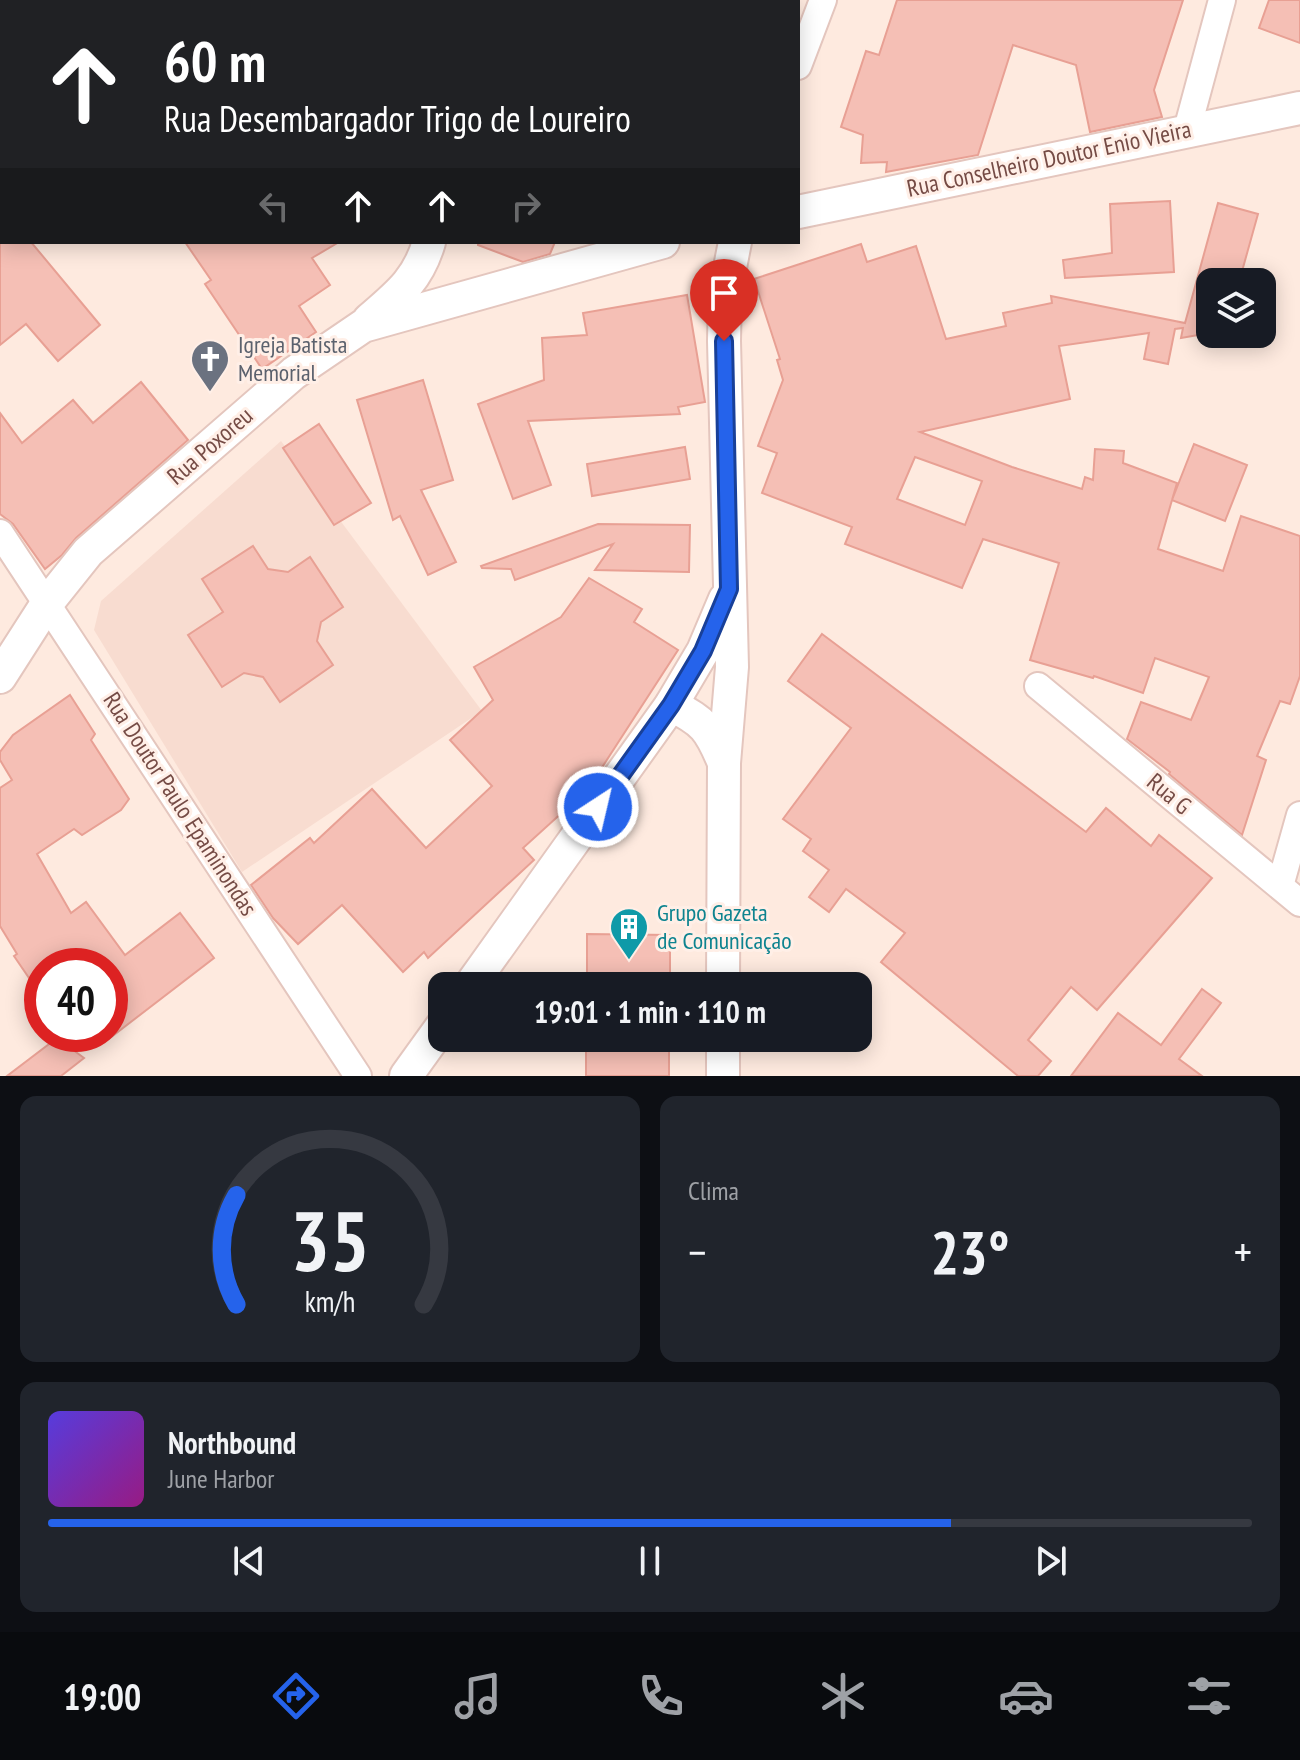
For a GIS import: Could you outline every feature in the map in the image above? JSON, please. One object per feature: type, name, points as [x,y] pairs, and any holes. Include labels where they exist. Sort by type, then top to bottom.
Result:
[{"type":"street","points":[[800,61],[823,0]]},
{"type":"street","points":[[1187,130],[1222,0]]},
{"type":"street","name":"Rua Conselheiro Doutor Enio Vieira","points":[[800,212],[1300,108]]},
{"type":"street","points":[[363,326],[408,287],[423,263],[428,244]]},
{"type":"street","name":"Rua Poxoreu","points":[[0,677],[48,602],[88,552],[294,373],[363,326],[656,244]]},
{"type":"street","points":[[723,972],[724,763],[732,667],[724,341],[725,293],[735,244]]},
{"type":"street","name":"Rua Doutor Paulo Epaminondas","points":[[0,533],[358,1076]]},
{"type":"street","points":[[480,972],[671,705],[703,651],[729,589]]},
{"type":"street","name":"Rua G","points":[[1038,686],[1300,903]]},
{"type":"street","points":[[671,705],[697,718],[712,733],[724,763]]},
{"type":"street","points":[[1280,886],[1300,815]]},
{"type":"street","points":[[406,1076],[428,1045]]},
{"type":"street","points":[[723,1052],[723,1076]]},
{"type":"shaded area","points":[[281,441],[482,711],[242,872],[94,630],[101,601]]},
{"type":"building","points":[[897,0],[1183,0],[1154,90],[1162,117],[1090,132],[1076,65],[1013,45],[978,155],[886,172],[887,162],[861,163],[863,135],[841,127],[866,51],[879,55]]},
{"type":"building","points":[[1269,0],[1300,0],[1300,43],[1259,28]]},
{"type":"building","points":[[1170,201],[1174,272],[1065,278],[1063,260],[1112,253],[1110,204]]},
{"type":"building","points":[[1218,203],[1258,214],[1243,268],[1200,268]]},
{"type":"building","points":[[0,244],[33,244],[100,325],[58,361],[26,324],[0,345]]},
{"type":"building","points":[[186,244],[336,244],[312,258],[330,285],[299,306],[316,332],[262,369],[205,284],[211,280]]},
{"type":"building","points":[[554,244],[550,254],[523,262],[478,245]]},
{"type":"building","points":[[861,244],[867,262],[916,246],[946,339],[1006,326],[1003,313],[1052,303],[1051,296],[1185,323],[1196,283],[1196,335],[1181,338],[1183,328],[1175,329],[1168,364],[1144,359],[1149,333],[1059,346],[1070,399],[920,432],[1012,467],[1082,489],[1085,477],[1093,480],[1095,449],[1124,451],[1123,463],[1177,483],[1158,549],[1223,571],[1241,516],[1300,536],[1300,676],[1290,704],[1280,701],[1257,756],[1266,760],[1242,835],[1127,739],[1141,702],[1191,720],[1209,677],[1155,658],[1143,693],[1094,676],[1030,660],[1059,563],[983,539],[962,588],[845,544],[852,527],[762,493],[777,453],[758,446],[783,380],[777,360],[780,359],[754,279]],"holes":[[[915,457],[982,481],[965,525],[897,499]]]},
{"type":"building","points":[[687,295],[705,402],[678,407],[680,414],[528,421],[551,485],[513,499],[478,404],[544,380],[542,338],[587,335],[583,313]]},
{"type":"building","points":[[423,380],[453,480],[421,490],[456,562],[428,575],[400,516],[393,520],[357,400]]},
{"type":"building","points":[[141,382],[188,440],[45,569],[13,524],[0,514],[0,413],[22,443],[73,400],[93,423]]},
{"type":"building","points":[[319,424],[371,503],[334,525],[283,448]]},
{"type":"building","points":[[1194,444],[1247,465],[1225,521],[1172,500]]},
{"type":"building","points":[[685,447],[690,479],[592,496],[587,464]]},
{"type":"building","points":[[598,524],[690,525],[689,572],[595,570],[613,544],[515,580],[511,569],[481,566]]},
{"type":"building","points":[[253,546],[268,569],[288,572],[310,557],[343,607],[321,622],[317,641],[333,665],[280,702],[263,677],[244,673],[222,687],[188,635],[223,612],[202,579]]},
{"type":"building","points":[[589,578],[642,609],[634,622],[678,650],[588,789],[523,848],[534,860],[428,958],[424,952],[403,972],[342,905],[298,944],[273,918],[251,885],[310,838],[314,843],[372,789],[426,848],[492,786],[450,740],[493,700],[474,667],[561,617]]},
{"type":"building","points":[[822,634],[1086,832],[1106,808],[1151,846],[1159,835],[1212,878],[1097,1010],[1071,987],[1028,1040],[1051,1061],[1038,1076],[1018,1076],[881,962],[905,933],[846,889],[829,912],[809,897],[829,870],[803,851],[811,839],[783,819],[851,728],[788,681]]},
{"type":"building","points":[[70,695],[95,734],[91,740],[129,799],[121,810],[82,835],[74,829],[37,854],[71,913],[86,902],[120,948],[24,948],[24,971],[14,956],[17,954],[0,926],[0,788],[12,780],[0,760],[0,752],[13,735]]},
{"type":"building","points":[[180,913],[214,958],[128,1024],[128,953]]},
{"type":"building","name":"Grupo Gazeta de Comunicação","points":[[587,934],[670,935],[670,972],[587,972]]},
{"type":"building","points":[[1202,989],[1221,1003],[1179,1059],[1202,1076],[1071,1076],[1118,1013],[1161,1045]]},
{"type":"building","points":[[39,1052],[76,1052],[84,1058],[61,1076],[7,1076]]},
{"type":"building","points":[[586,1052],[669,1052],[669,1076],[586,1076]]},
{"type":"place","name":"Igreja Batista Memorial","points":[[210,393]]},
{"type":"place","name":"Grupo Gazeta de Comunicação","points":[[629,961]]},
{"type":"route","points":[[598,807],[671,705],[703,651],[729,589],[724,341]]}]
